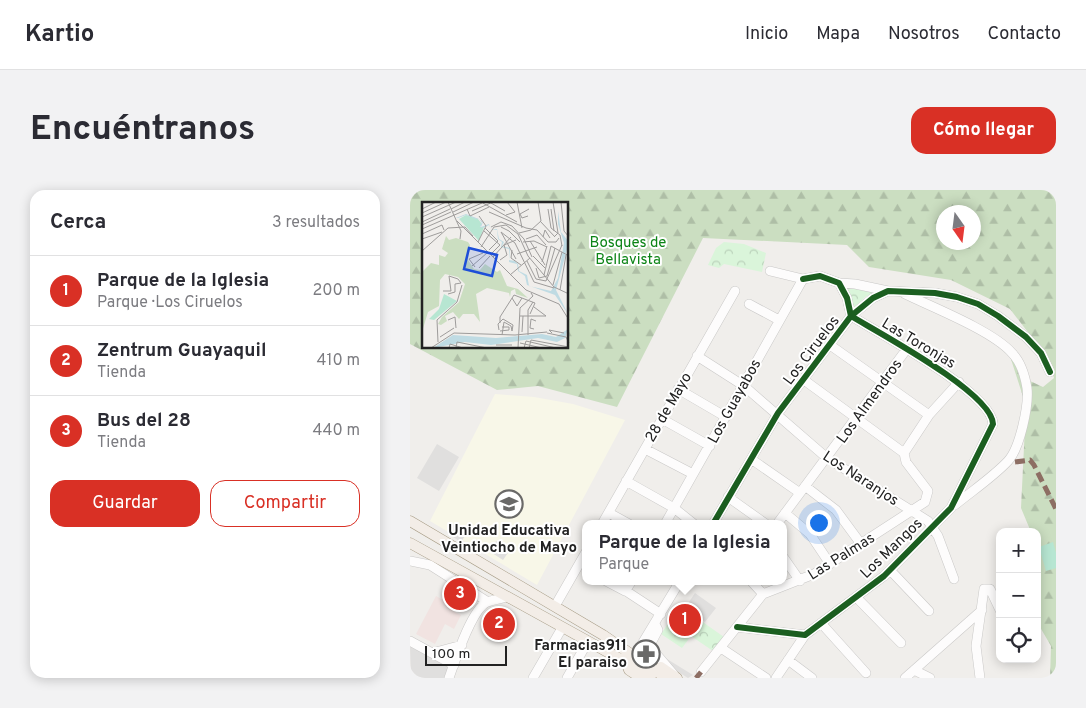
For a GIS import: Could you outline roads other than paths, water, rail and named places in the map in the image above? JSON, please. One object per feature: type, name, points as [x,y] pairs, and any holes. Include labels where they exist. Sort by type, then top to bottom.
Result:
[{"type":"main road","points":[[410,521],[555,606],[637,659],[673,678]]},
{"type":"main road","points":[[410,543],[587,642],[626,661],[637,659]]},
{"type":"main road","points":[[637,659],[654,678]]},
{"type":"main road","points":[[626,661],[629,670],[641,678]]},
{"type":"street","points":[[770,271],[803,279],[820,276],[839,283],[863,285],[888,291],[946,294],[984,308],[998,316],[1026,337],[1041,353],[1050,372]]},
{"type":"street","name":"Los Guayabos","points":[[667,520],[803,279]]},
{"type":"street","points":[[839,283],[847,298],[851,316]]},
{"type":"street","name":"28 de Mayo","points":[[604,520],[735,291]]},
{"type":"street","name":"Los Ciruelos","points":[[715,520],[778,413],[851,316],[861,306],[888,291]]},
{"type":"street","points":[[901,292],[983,332],[1003,345],[1018,361],[1027,388],[1023,421],[1016,451],[1008,461],[951,508]]},
{"type":"street","points":[[749,304],[779,320]]},
{"type":"street","name":"Las Toronjas","points":[[851,316],[959,382],[992,414],[994,424],[992,428]]},
{"type":"street","points":[[830,345],[929,415]]},
{"type":"street","name":"Los Almendros","points":[[781,520],[906,350]]},
{"type":"street","name":"Los Naranjos","points":[[697,356],[744,386],[778,413],[827,458],[912,510],[933,526]]},
{"type":"street","points":[[804,380],[904,452],[929,415],[959,382]]},
{"type":"street","points":[[678,388],[726,417]]},
{"type":"street","points":[[662,419],[710,446]]},
{"type":"street","name":"Los Mangos","points":[[776,678],[805,635],[890,570],[951,508],[992,428]]},
{"type":"street","points":[[645,449],[693,474]]},
{"type":"street","name":"Las Palmas","points":[[763,594],[800,581],[830,564],[924,502],[928,491],[906,462],[904,452]]},
{"type":"street","points":[[751,459],[836,510],[861,544]]},
{"type":"street","points":[[626,481],[674,508],[689,520]]},
{"type":"street","points":[[728,497],[760,520]]},
{"type":"street","points":[[609,512],[622,520]]},
{"type":"street","points":[[785,513],[810,534],[830,564]]},
{"type":"street","points":[[933,526],[954,579]]},
{"type":"street","points":[[410,561],[430,565],[488,602]]},
{"type":"street","points":[[787,562],[800,581]]},
{"type":"street","points":[[555,606],[582,568]]},
{"type":"street","points":[[890,570],[929,611]]},
{"type":"street","points":[[614,585],[661,614]]},
{"type":"street","points":[[626,591],[630,585]]},
{"type":"street","points":[[637,659],[678,585]]},
{"type":"street","points":[[701,672],[763,594],[755,585]]},
{"type":"street","points":[[980,678],[976,646],[983,592],[987,588],[990,589],[996,602]]},
{"type":"street","points":[[449,678],[462,645],[481,607],[488,602],[506,597]]},
{"type":"street","points":[[856,597],[901,644]]},
{"type":"street","points":[[904,678],[982,610]]},
{"type":"street","points":[[821,622],[866,673]]},
{"type":"street","points":[[655,624],[658,631],[652,643],[652,648],[663,660],[673,678]]},
{"type":"street","points":[[738,627],[805,635]]},
{"type":"street","points":[[533,678],[562,628]]},
{"type":"street","points":[[410,641],[454,665]]},
{"type":"street","points":[[567,678],[587,642]]},
{"type":"street","points":[[432,653],[462,645]]},
{"type":"street","points":[[721,648],[766,678]]},
{"type":"street","points":[[788,660],[812,678]]},
{"type":"street","points":[[914,670],[930,678]]},
{"type":"place","name":"Unidad Educativa Veintiocho de Mayo","points":[[509,504]]},
{"type":"place","name":"Bus del 28","points":[[460,594]]},
{"type":"place","name":"Parque de la Iglesia","points":[[685,620]]},
{"type":"place","name":"Zentrum Guayaquil","points":[[499,624]]},
{"type":"place","name":"Farmacias911 El paraiso","points":[[646,654]]},
{"type":"park label","name":"Bosques de Bellavista","points":[[628,250]]}]
